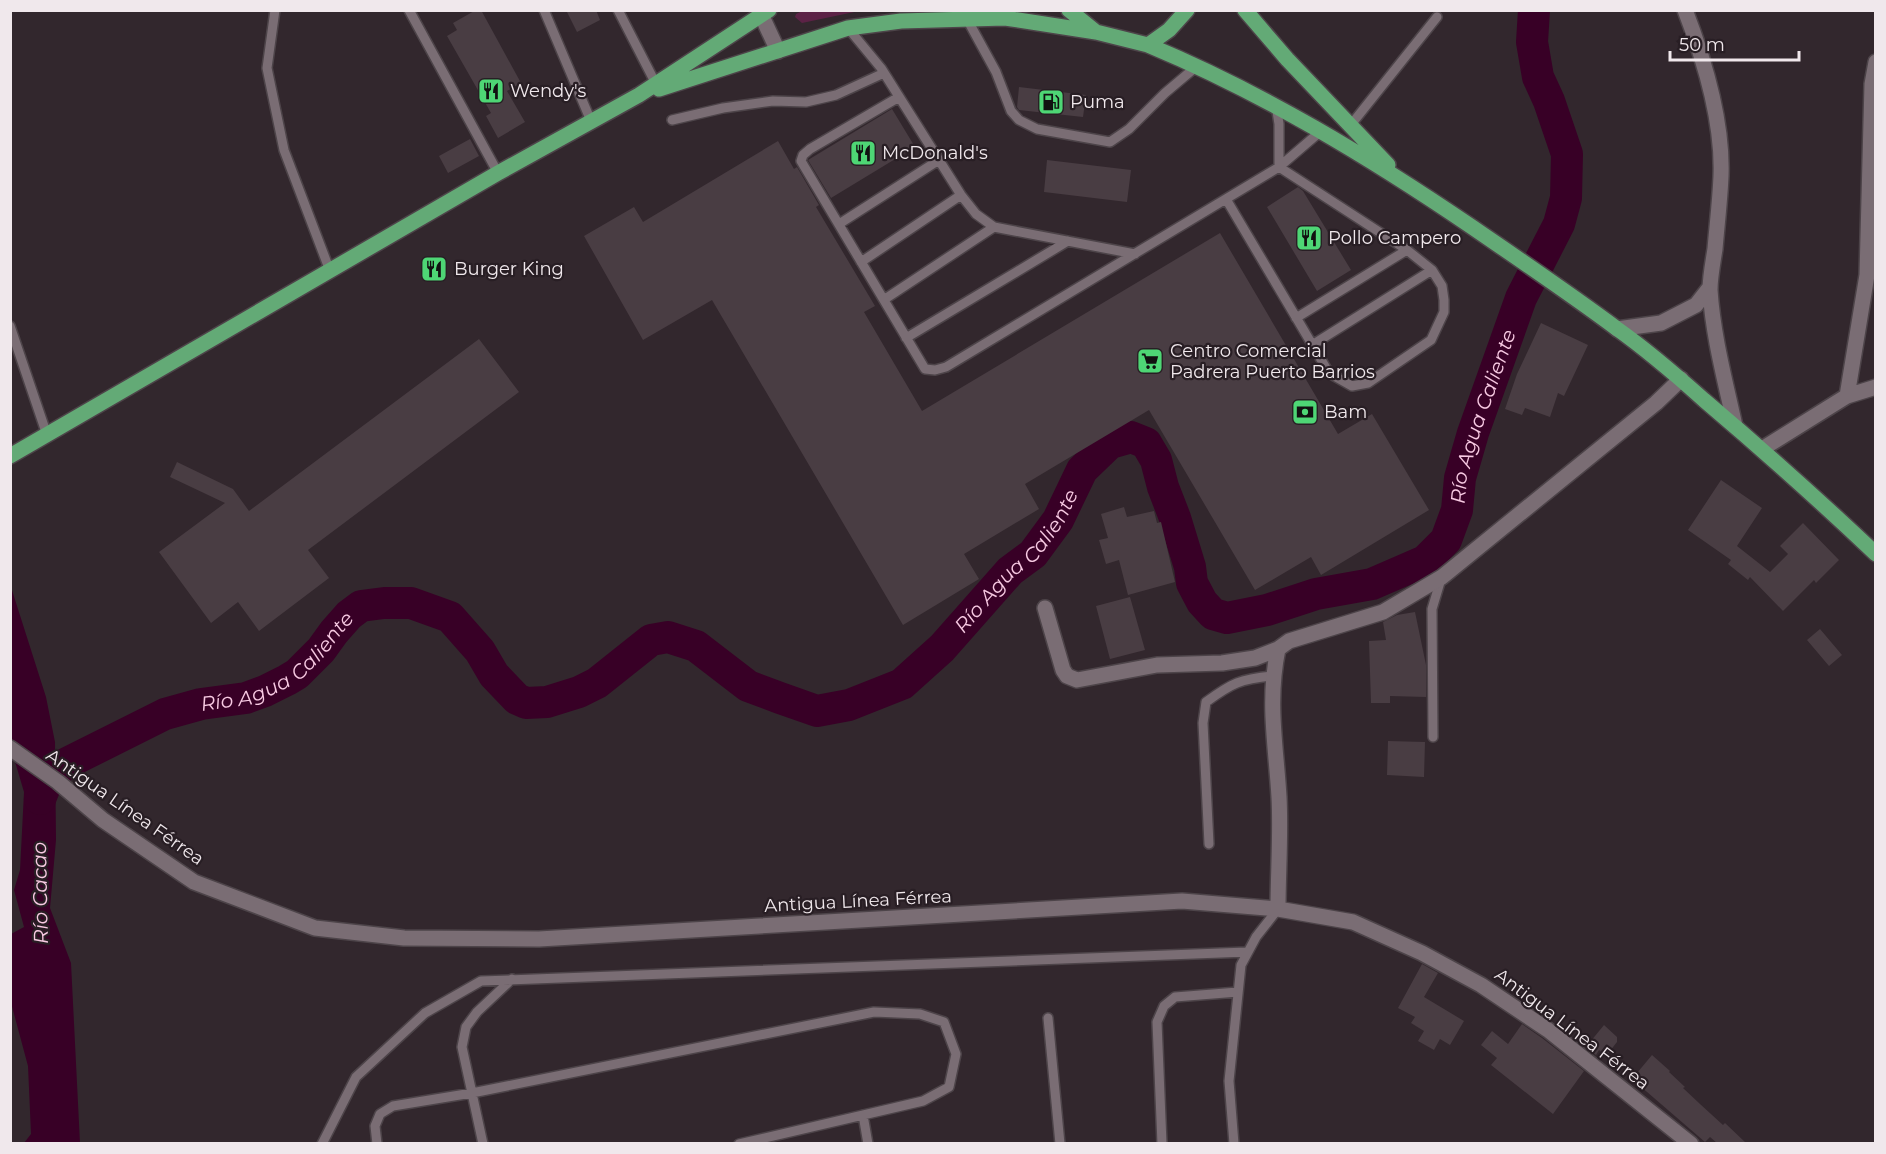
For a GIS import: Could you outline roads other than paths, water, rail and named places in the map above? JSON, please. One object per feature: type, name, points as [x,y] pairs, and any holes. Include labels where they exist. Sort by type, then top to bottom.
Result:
[{"type":"main road","points":[[1069,10],[1096,32]]},
{"type":"main road","points":[[1148,45],[1169,30],[1187,10]]},
{"type":"main road","points":[[1245,10],[1287,60],[1400,178]]},
{"type":"main road","points":[[10,456],[498,173],[639,95],[763,12]]},
{"type":"main road","points":[[639,95],[848,28],[901,21],[1005,18],[1096,32],[1148,45],[1197,66],[1321,130],[1400,178],[1508,251],[1617,328],[1681,379],[1762,449],[1875,554]]},
{"type":"street","points":[[1685,10],[1694,32],[1714,108],[1720,145],[1718,219],[1710,287],[1717,349],[1735,426]]},
{"type":"street","points":[[763,12],[778,51]]},
{"type":"street","points":[[1847,396],[1867,275],[1872,84],[1875,62]]},
{"type":"street","points":[[1617,328],[1661,323],[1696,305],[1710,287]]},
{"type":"street","points":[[1045,608],[1063,670],[1067,676],[1077,680],[1157,665],[1222,663],[1256,658],[1278,649],[1289,641],[1383,612],[1442,577],[1656,403],[1681,379]]},
{"type":"street","points":[[1762,449],[1847,396],[1875,387]]},
{"type":"street","points":[[1278,649],[1273,676],[1272,719],[1279,800],[1278,909]]},
{"type":"street","name":"Antigua Línea Férrea","points":[[10,748],[58,782],[103,819],[194,882],[315,928],[404,938],[539,939],[1182,901],[1278,909],[1353,922],[1422,953],[1481,985],[1548,1030],[1690,1143]]},
{"type":"lane","points":[[275,10],[267,68],[284,150],[330,271]]},
{"type":"lane","points":[[409,10],[498,173]]},
{"type":"lane","points":[[544,10],[591,121]]},
{"type":"lane","points":[[618,10],[656,84]]},
{"type":"lane","points":[[1350,126],[1437,17]]},
{"type":"lane","points":[[967,19],[996,72],[1011,111],[1019,120],[1037,129],[1110,142],[1129,129],[1165,93],[1197,66]]},
{"type":"lane","points":[[848,28],[884,73],[961,195],[976,214],[994,227],[1135,254]]},
{"type":"lane","points":[[672,120],[723,108],[773,101],[806,102],[836,95],[884,73]]},
{"type":"lane","points":[[899,98],[802,155],[801,161],[925,369],[935,370],[946,367],[1279,167],[1321,130]]},
{"type":"lane","points":[[1276,105],[1279,124],[1279,167]]},
{"type":"lane","points":[[839,224],[939,160]]},
{"type":"lane","points":[[1226,199],[1329,373],[1352,386],[1368,383],[1431,340],[1444,312],[1442,286],[1432,270],[1407,250],[1279,167]]},
{"type":"lane","points":[[861,262],[961,195]]},
{"type":"lane","points":[[885,299],[994,227]]},
{"type":"lane","points":[[906,338],[1068,241]]},
{"type":"lane","points":[[1296,318],[1407,250]]},
{"type":"lane","points":[[1312,345],[1432,270]]},
{"type":"lane","points":[[10,326],[47,435]]},
{"type":"lane","points":[[1433,737],[1432,609],[1442,577]]},
{"type":"lane","points":[[1209,844],[1203,723],[1206,702],[1227,687],[1247,678],[1273,676]]},
{"type":"lane","points":[[1234,1143],[1229,1081],[1241,965],[1256,937],[1278,909]]},
{"type":"lane","points":[[322,1143],[356,1077],[424,1013],[481,981],[1248,952]]},
{"type":"lane","points":[[483,1143],[462,1047],[466,1027],[477,1012],[512,979]]},
{"type":"lane","points":[[1162,1143],[1157,1022],[1164,1006],[1175,998],[1238,992]]},
{"type":"lane","points":[[377,1143],[375,1126],[381,1114],[393,1106],[472,1093],[874,1012],[920,1014],[944,1022],[956,1054],[949,1087],[923,1101],[739,1143]]},
{"type":"lane","points":[[1048,1018],[1060,1143]]},
{"type":"lane","points":[[863,1115],[868,1143]]},
{"type":"water","name":"Río Cacao","points":[[10,584],[46,697],[55,742],[56,840],[50,908],[71,963],[80,1143],[24,1143],[31,1134],[28,1066],[10,999],[11,934],[24,927],[14,890],[20,870],[24,792],[11,748]]},
{"type":"waterway","name":"Río Agua Caliente","points":[[40,799],[48,779],[65,764],[165,714],[201,704],[246,698],[287,680],[297,674],[321,650],[349,615],[361,606],[384,603],[411,603],[450,617],[480,651],[494,675],[517,699],[526,703],[547,702],[579,692],[597,683],[651,640],[668,637],[696,646],[748,686],[817,711],[849,705],[902,684],[942,648],[1010,571],[1033,554],[1058,520],[1082,470],[1110,443],[1131,437],[1146,443],[1156,460],[1190,567],[1192,583],[1202,602],[1213,614],[1227,618],[1267,610],[1316,594],[1372,584],[1425,561],[1446,540],[1457,510],[1460,478],[1473,433],[1521,298],[1559,224],[1566,198],[1567,154],[1549,101],[1538,77],[1532,42],[1534,10]]},
{"type":"place","name":"Wendy's","points":[[491,91]]},
{"type":"place","name":"Puma","points":[[1051,102]]},
{"type":"place","name":"McDonald's","points":[[863,153]]},
{"type":"place","name":"Pollo Campero","points":[[1309,238]]},
{"type":"place","name":"Burger King","points":[[434,269]]},
{"type":"place","name":"Centro Comercial Padrera Puerto Barrios","points":[[1150,361]]},
{"type":"place","name":"Bam","points":[[1305,412]]}]
